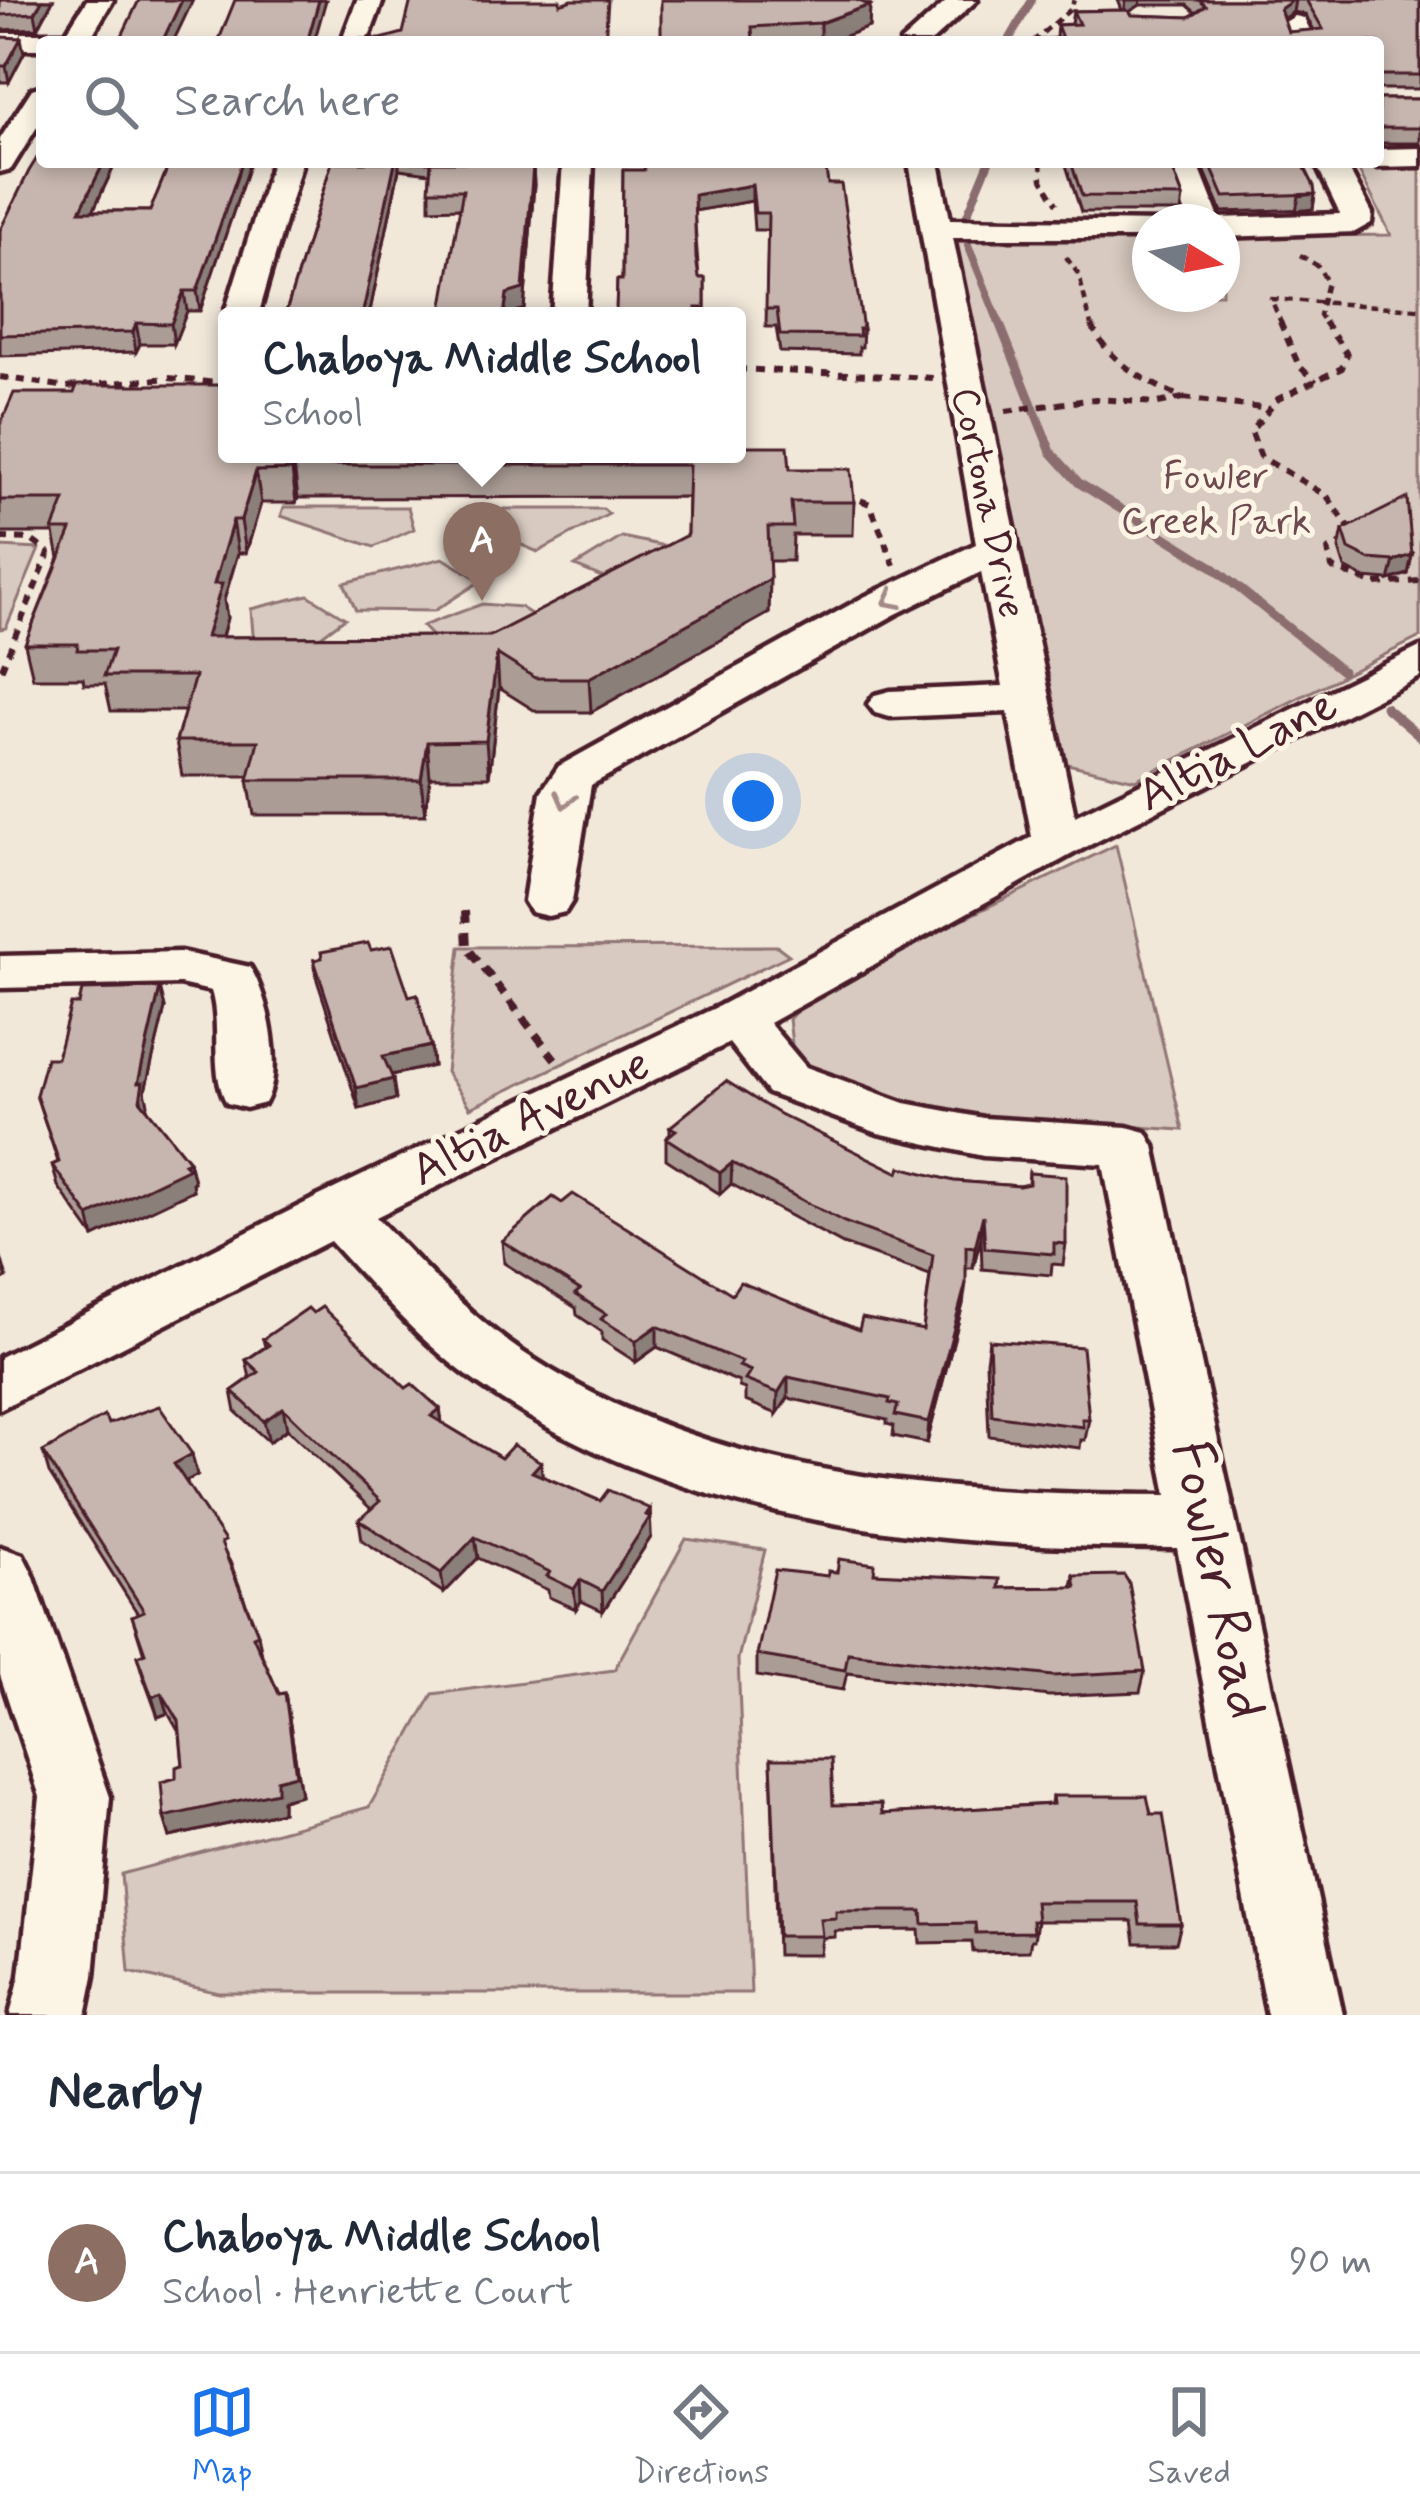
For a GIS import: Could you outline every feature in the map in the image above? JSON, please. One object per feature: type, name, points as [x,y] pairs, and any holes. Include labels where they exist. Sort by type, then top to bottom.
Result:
[{"type":"street","points":[[78,36],[100,0]]},
{"type":"street","points":[[357,35],[370,0]]},
{"type":"street","points":[[922,2],[960,4]]},
{"type":"street","points":[[922,36],[960,4]]},
{"type":"street","points":[[0,41],[36,41]]},
{"type":"street","points":[[1,160],[36,105]]},
{"type":"street","points":[[1,160],[36,158]]},
{"type":"street","points":[[1384,158],[1420,158]]},
{"type":"street","points":[[244,307],[285,168]]},
{"type":"street","points":[[569,307],[578,168]]},
{"type":"street","name":"Cortona Drive","points":[[925,168],[1057,842]]},
{"type":"street","points":[[1184,168],[1198,204]]},
{"type":"street","points":[[1240,227],[1354,223],[1356,213],[1333,168]]},
{"type":"street","points":[[934,229],[1067,216],[1132,225]]},
{"type":"street","points":[[548,901],[564,792],[575,776],[879,606],[997,549]]},
{"type":"street","name":"Altia Lane","points":[[1057,842],[1420,660]]},
{"type":"street","points":[[890,704],[1028,698]]},
{"type":"street","points":[[1042,767],[1088,789],[1140,801]]},
{"type":"street","name":"Altia Avenue","points":[[0,1384],[337,1212],[737,1018],[1057,842]]},
{"type":"street","points":[[0,972],[180,968],[232,980],[244,1015],[246,1090]]},
{"type":"street","name":"Fowler Road","points":[[737,1018],[787,1080],[897,1120],[983,1137],[1127,1146],[1305,2015]]},
{"type":"street","points":[[337,1212],[502,1369],[602,1426],[740,1481],[957,1518],[1206,1522]]},
{"type":"street","points":[[0,1575],[75,1798],[57,1976],[48,2015]]},
{"type":"path","points":[[1039,36],[1071,10],[1074,0]]},
{"type":"path","points":[[1041,168],[1042,179],[1067,216],[1045,239],[1084,279],[1095,336],[1134,375],[1183,398],[1261,408]]},
{"type":"path","points":[[1276,227],[1293,251],[1318,266],[1328,283],[1318,315],[1347,354],[1342,368],[1281,394],[1261,408],[1251,431],[1261,457],[1318,486],[1350,525],[1355,538],[1328,550],[1333,568],[1362,584],[1396,587],[1420,580]]},
{"type":"path","points":[[1316,382],[1299,366],[1271,299],[1420,309]]},
{"type":"path","points":[[202,377],[214,367]]},
{"type":"path","points":[[746,369],[942,379]]},
{"type":"path","points":[[0,377],[74,387],[148,376],[218,381]]},
{"type":"path","points":[[1012,410],[1095,399],[1158,403],[1183,398]]},
{"type":"path","points":[[832,488],[870,504],[896,573]]},
{"type":"path","points":[[0,538],[30,539],[49,553],[0,673]]},
{"type":"path","points":[[1391,541],[1420,559]]},
{"type":"path","points":[[1407,551],[1420,545]]},
{"type":"path","points":[[465,911],[467,947],[555,1059]]},
{"type":"green space","name":"Fowler Creek Park","points":[[1420,167],[1420,637],[1135,780],[1063,763],[949,241],[1132,238],[1132,312],[1240,312],[1240,237],[1391,235],[1358,168]]},
{"type":"green space","points":[[284,507],[408,507],[414,529],[374,547],[281,516]]},
{"type":"green space","points":[[504,509],[603,509],[609,514],[538,552],[484,529]]},
{"type":"green space","points":[[622,537],[665,546],[621,585],[575,566]]},
{"type":"green space","points":[[0,547],[39,549],[6,628],[0,629]]},
{"type":"green space","points":[[443,558],[481,581],[434,611],[356,610],[344,583]]},
{"type":"green space","points":[[308,595],[345,618],[309,645],[254,647],[251,609]]},
{"type":"green space","points":[[482,604],[520,607],[537,618],[449,654],[422,626]]},
{"type":"green space","points":[[1116,845],[1183,1130],[944,1114],[825,1082],[793,1053],[789,1019],[818,989]]},
{"type":"green space","points":[[777,946],[789,955],[470,1108],[446,1072],[460,947]]},
{"type":"green space","points":[[686,1539],[765,1550],[738,1659],[751,1993],[219,1993],[129,1972],[121,1874],[369,1807],[433,1694],[614,1670]]},
{"type":"building","points":[[0,0],[42,0],[35,13],[0,15]]},
{"type":"building","points":[[139,0],[182,0],[165,36],[122,36]]},
{"type":"building","points":[[235,0],[319,0],[309,36],[220,36]]},
{"type":"building","points":[[411,0],[560,0],[560,4],[608,0],[605,36],[392,36],[403,33]]},
{"type":"building","points":[[661,0],[856,0],[870,5],[820,23],[752,27],[753,36],[661,36]]},
{"type":"building","points":[[1199,0],[1293,0],[1280,9],[1288,32],[1323,29],[1306,0],[1420,0],[1420,75],[1384,75],[1384,36],[1061,36],[1057,25],[1079,24],[1073,11],[1127,10],[1132,15],[1189,17],[1206,6]]},
{"type":"building","points":[[0,37],[21,38],[6,66],[0,66]]},
{"type":"building","points":[[1384,99],[1420,99],[1420,128],[1384,128]]},
{"type":"building","points":[[36,160],[36,168],[101,168],[80,211],[150,211],[168,168],[240,168],[197,291],[184,291],[171,324],[136,323],[133,332],[0,335],[0,230]]},
{"type":"building","points":[[330,168],[394,168],[364,307],[288,307]]},
{"type":"building","points":[[431,168],[533,168],[523,289],[507,294],[505,307],[443,307],[463,190],[429,190]]},
{"type":"building","points":[[826,168],[828,184],[841,184],[863,329],[859,329],[860,336],[780,335],[777,309],[766,309],[768,213],[755,213],[752,185],[694,195],[696,258],[699,278],[705,278],[705,307],[616,307],[617,280],[622,280],[623,170]]},
{"type":"building","points":[[1073,168],[1172,168],[1183,197],[1082,196]]},
{"type":"building","points":[[1212,168],[1305,168],[1315,194],[1224,197]]},
{"type":"building","points":[[77,385],[218,385],[218,463],[746,463],[746,446],[788,446],[790,469],[851,469],[854,502],[791,502],[793,527],[768,527],[770,579],[589,678],[535,678],[497,654],[486,741],[427,742],[421,780],[248,780],[258,741],[176,741],[195,676],[104,676],[113,650],[77,650],[78,644],[25,644],[71,530],[53,530],[65,500],[0,500],[0,425],[14,393],[74,393]],"holes":[[[294,465],[689,465],[687,535],[490,636],[206,637],[222,584],[214,584],[233,520],[241,520],[256,471],[292,470]]]},
{"type":"building","points":[[1407,498],[1412,555],[1394,561],[1369,559],[1349,549],[1343,530]]},
{"type":"building","points":[[368,943],[371,950],[392,946],[409,996],[417,994],[431,1046],[383,1056],[393,1079],[356,1088],[314,960],[322,958],[321,952]]},
{"type":"building","points":[[160,988],[138,1083],[143,1083],[140,1100],[189,1161],[184,1163],[189,1168],[89,1216],[52,1165],[59,1162],[36,1095],[46,1058],[57,1058],[71,1004],[79,1004],[82,990]]},
{"type":"building","points":[[726,1081],[779,1114],[899,1173],[901,1167],[954,1181],[1019,1186],[1029,1184],[1029,1173],[1066,1176],[1066,1244],[1054,1243],[1054,1254],[985,1248],[983,1215],[975,1247],[966,1246],[966,1283],[929,1422],[895,1415],[898,1405],[889,1403],[890,1399],[788,1377],[778,1393],[745,1380],[751,1371],[739,1366],[742,1362],[657,1326],[636,1341],[601,1319],[606,1314],[575,1294],[580,1290],[502,1241],[553,1197],[562,1203],[573,1194],[732,1294],[740,1282],[859,1330],[862,1318],[923,1330],[933,1255],[844,1222],[732,1163],[720,1173],[666,1138],[676,1130],[670,1127]]},
{"type":"building","points":[[322,1307],[406,1388],[412,1384],[440,1409],[431,1416],[501,1458],[513,1445],[541,1462],[532,1472],[600,1501],[608,1490],[650,1509],[646,1515],[650,1517],[602,1591],[580,1580],[574,1589],[547,1576],[550,1572],[475,1537],[441,1573],[359,1520],[380,1501],[283,1408],[264,1421],[232,1391],[259,1372],[246,1360],[269,1345],[263,1339],[308,1308],[313,1313]]},
{"type":"building","points":[[989,1340],[1082,1347],[1089,1419],[1082,1419],[1083,1427],[992,1415]]},
{"type":"building","points":[[159,1406],[192,1454],[174,1464],[225,1541],[221,1543],[258,1634],[253,1636],[279,1694],[285,1693],[296,1775],[277,1780],[277,1792],[164,1817],[161,1782],[176,1778],[176,1767],[183,1765],[179,1721],[162,1693],[152,1697],[137,1656],[145,1653],[132,1616],[144,1611],[43,1452],[104,1416],[109,1424]]},
{"type":"building","points":[[839,1559],[875,1564],[874,1573],[1000,1579],[999,1588],[1076,1587],[1074,1576],[1124,1575],[1145,1671],[1053,1676],[848,1653],[845,1670],[757,1655],[775,1570],[828,1576],[828,1571],[837,1572]]},
{"type":"building","points":[[771,1759],[831,1759],[833,1805],[881,1804],[882,1814],[1053,1804],[1052,1796],[1147,1796],[1151,1814],[1163,1814],[1181,1924],[1140,1924],[1137,1902],[1035,1902],[1033,1932],[976,1933],[975,1923],[923,1924],[922,1911],[836,1911],[836,1918],[820,1919],[822,1936],[778,1936]]},
{"type":"waterway","points":[[1011,36],[1032,0]]},
{"type":"waterway","points":[[967,215],[987,168]]},
{"type":"waterway","points":[[968,245],[1000,325]]},
{"type":"waterway","points":[[999,322],[1051,452],[1079,483],[1210,565],[1342,671]]},
{"type":"waterway","points":[[1385,707],[1420,737]]},
{"type":"place","name":"Chaboya Middle School","points":[[482,601]]}]
